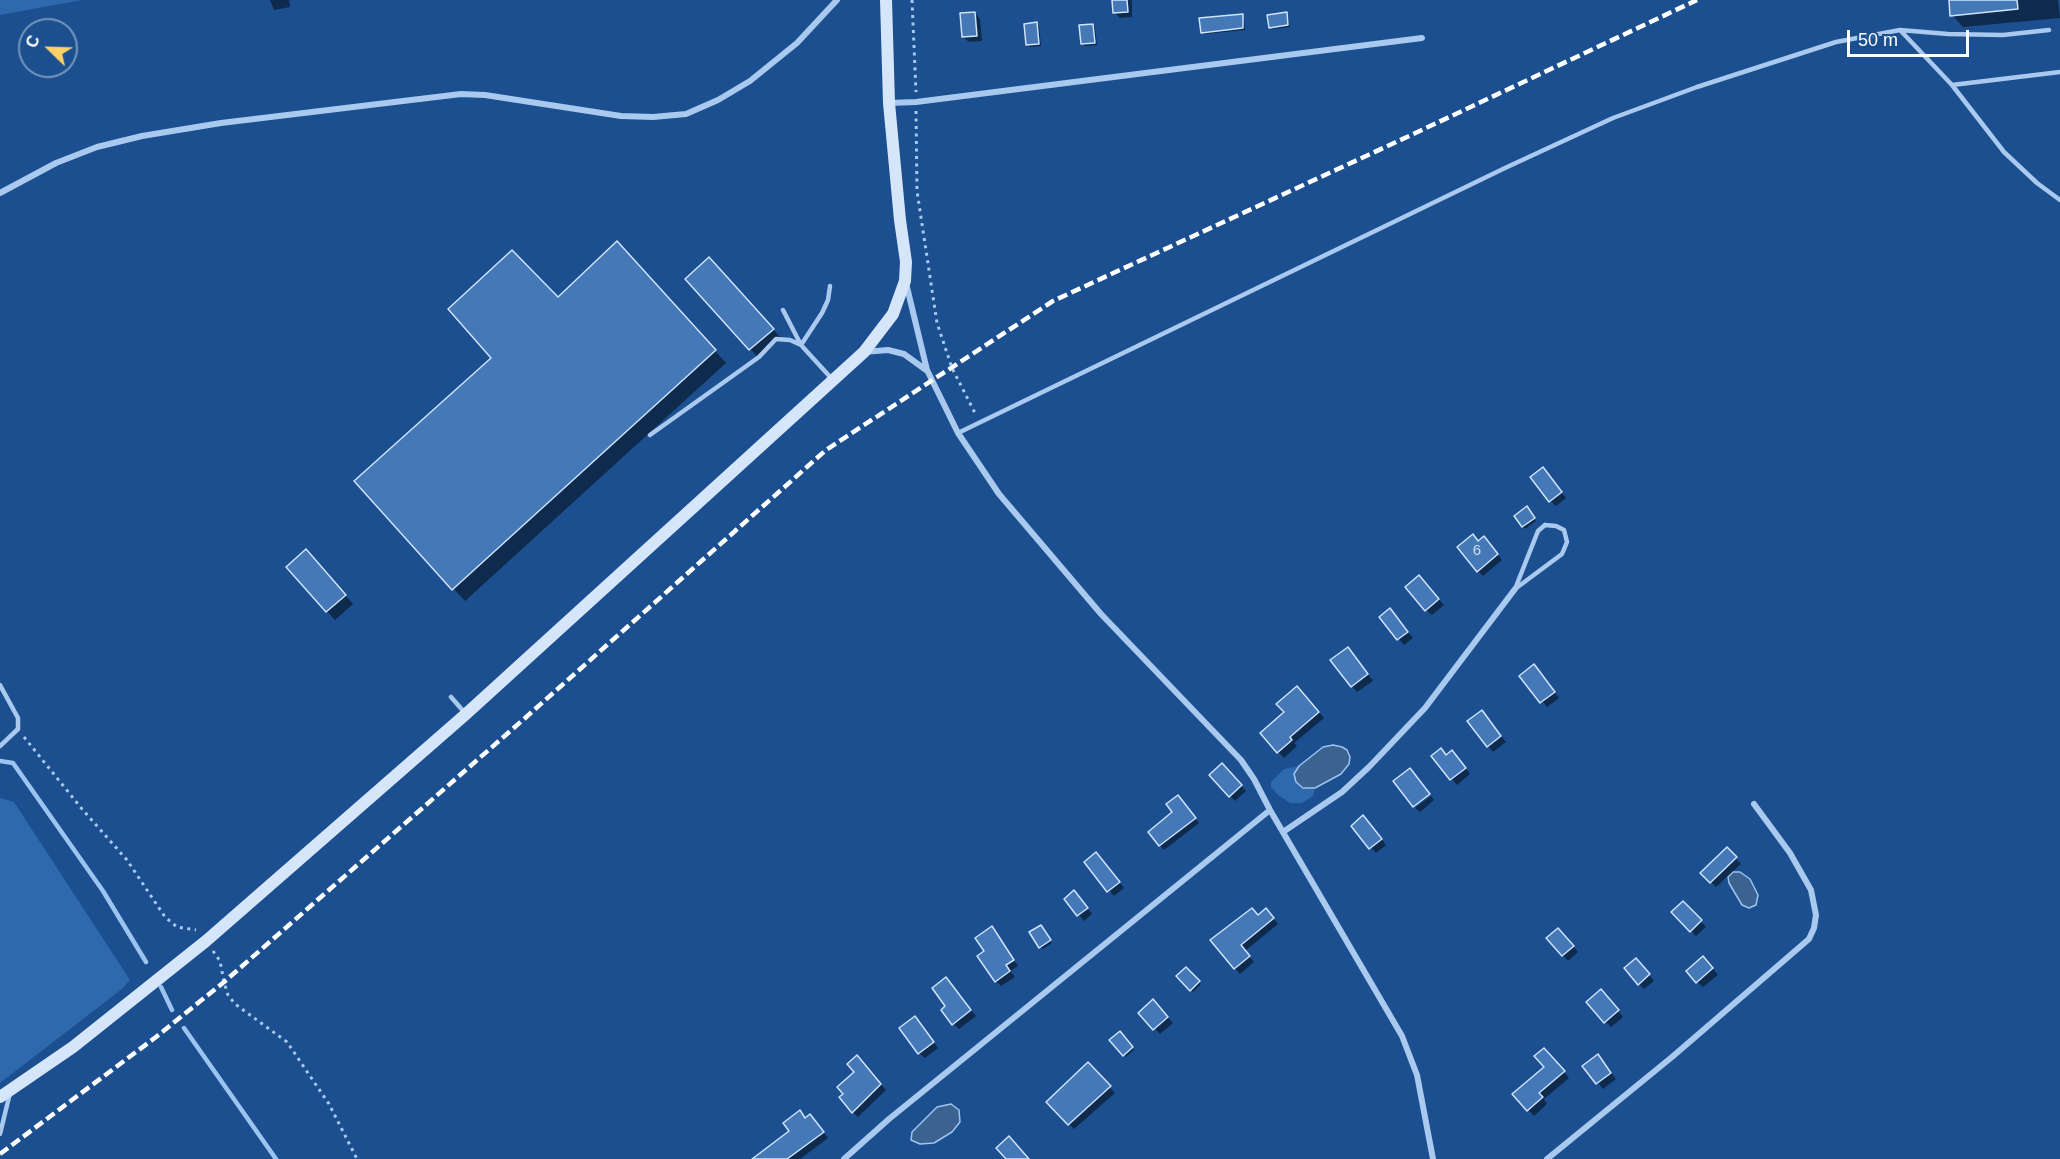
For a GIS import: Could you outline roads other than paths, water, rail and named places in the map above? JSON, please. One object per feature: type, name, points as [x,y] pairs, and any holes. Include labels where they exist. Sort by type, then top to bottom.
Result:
[{"type":"street","points":[[0,193],[56,163],[97,147],[142,136],[220,123],[460,94],[485,95],[621,116],[653,117],[686,114],[718,100],[750,81],[797,43],[837,0]]},
{"type":"street","points":[[886,0],[889,103],[906,262],[905,281],[927,370],[958,433],[999,494],[1101,614],[1241,760],[1254,779],[1402,1036],[1417,1075],[1433,1159]]},
{"type":"street","points":[[889,103],[916,102],[1422,38]]},
{"type":"street","points":[[5,1094],[73,1047],[206,941],[466,714],[864,352],[893,314],[905,281]]},
{"type":"street","points":[[864,352],[888,350],[904,354],[927,370]]},
{"type":"street","points":[[1283,832],[1342,792],[1369,767],[1425,708],[1515,589]]},
{"type":"street","points":[[1547,1159],[1672,1057],[1809,939],[1816,915],[1811,890],[1790,853],[1754,804]]},
{"type":"street","points":[[844,1159],[889,1119],[1270,810]]},
{"type":"lane","points":[[1900,30],[1952,85],[2004,152],[2037,183],[2060,200]]},
{"type":"lane","points":[[958,433],[1494,173],[1613,118],[1697,87],[1836,42],[1900,30],[1948,34],[2003,34],[2049,30]]},
{"type":"lane","points":[[1952,85],[2060,72]]},
{"type":"lane","points":[[801,345],[822,313],[828,300],[830,286]]},
{"type":"lane","points":[[783,310],[801,345],[833,381]]},
{"type":"lane","points":[[650,435],[759,357],[776,339],[790,340],[801,345]]},
{"type":"lane","points":[[1545,525],[1556,526],[1564,530],[1567,542],[1562,554],[1515,589],[1538,531],[1545,525]]},
{"type":"lane","points":[[0,685],[18,718],[18,729],[0,746]]},
{"type":"lane","points":[[452,697],[466,714]]},
{"type":"lane","points":[[0,1134],[5,1094]]},
{"type":"waterway","points":[[0,761],[13,763],[103,891],[146,962]]},
{"type":"waterway","points":[[161,987],[172,1010]]},
{"type":"waterway","points":[[184,1028],[276,1159]]},
{"type":"railway","points":[[0,1154],[156,1037],[224,982],[826,450],[1053,301],[1697,0]]}]
